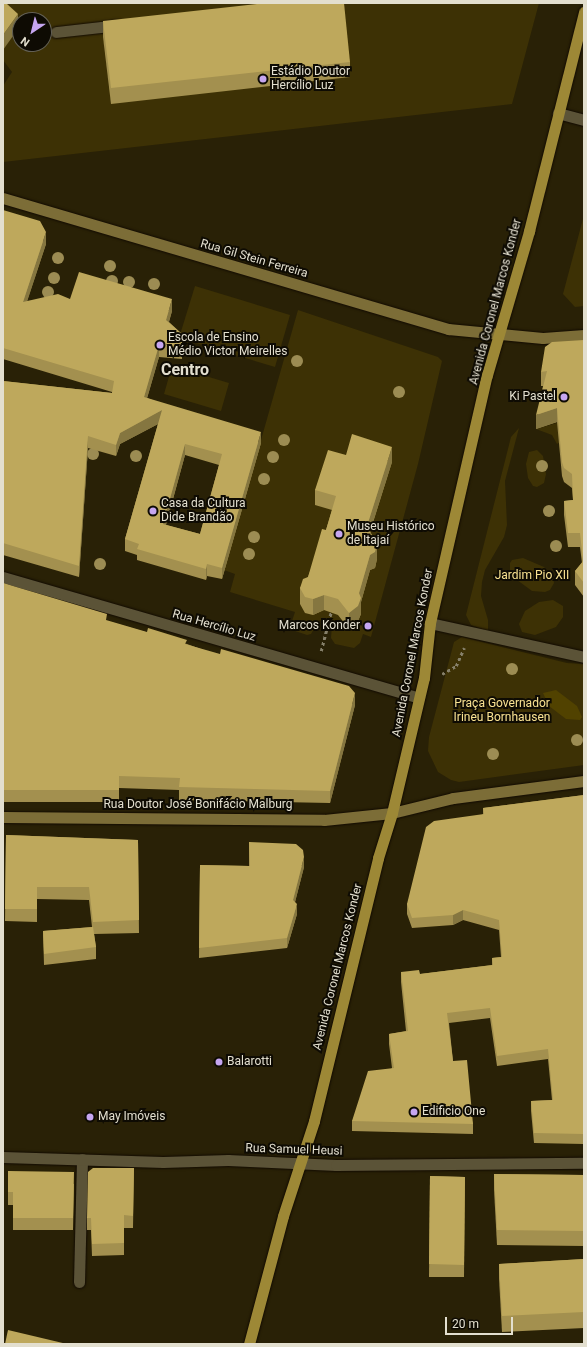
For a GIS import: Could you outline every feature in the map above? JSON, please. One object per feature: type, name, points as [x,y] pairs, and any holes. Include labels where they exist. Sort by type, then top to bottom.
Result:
[{"type":"main road","name":"Avenida Coronel Marcos Konder","points":[[249,1344],[283,1216],[314,1121],[378,858],[392,813],[424,678],[430,623],[487,375],[500,334],[584,12]]},
{"type":"main road","name":"Rua Gil Stein Ferreira","points":[[3,198],[448,329],[543,338],[584,335]]},
{"type":"main road","name":"Rua Doutor José Bonifácio Malburg","points":[[3,817],[324,820],[392,813],[453,798],[584,781]]},
{"type":"street","points":[[56,32],[134,23]]},
{"type":"street","points":[[558,113],[584,120]]},
{"type":"street","name":"Rua Hercílio Luz","points":[[3,577],[419,698]]},
{"type":"street","points":[[430,623],[584,657]]},
{"type":"street","name":"Rua Samuel Heusi","points":[[3,1157],[228,1160],[300,1165],[584,1163]]},
{"type":"street","points":[[79,1282],[82,1159]]},
{"type":"path","points":[[320,654],[332,612]]},
{"type":"path","points":[[424,678],[451,671],[466,646]]},
{"type":"green space","name":"Estádio Doutor Hercílio Luz","points":[[3,3],[539,3],[512,104],[3,162],[3,86],[12,72],[3,60]]},
{"type":"green space","points":[[584,215],[584,306],[575,307],[563,294]]},
{"type":"green space","points":[[195,286],[290,315],[275,367],[179,338]]},
{"type":"green space","points":[[298,310],[438,357],[442,361],[418,464],[371,637],[363,634],[360,643],[354,648],[335,644],[331,638],[332,625],[319,620],[311,634],[307,635],[295,631],[291,624],[295,612],[230,592],[235,574],[224,570]]},
{"type":"green space","points":[[172,366],[229,383],[221,411],[164,394]]},
{"type":"green space","points":[[560,422],[559,443],[557,444],[552,435],[536,429]]},
{"type":"green space","points":[[519,428],[505,481],[507,525],[504,537],[485,570],[482,582],[481,596],[488,620],[488,631],[471,625],[466,615],[511,437]]},
{"type":"green space","points":[[537,450],[543,456],[546,474],[544,483],[537,487],[533,486],[528,478],[526,464],[529,452]]},
{"type":"green space","name":"Jardim Pio XII","points":[[523,558],[544,567],[553,578],[554,583],[550,590],[545,592],[532,591],[513,577],[510,571],[510,563],[512,560]]},
{"type":"green space","points":[[553,600],[563,606],[563,617],[556,627],[535,635],[522,632],[519,624],[525,611],[539,602]]},
{"type":"green space","name":"Praça Governador Irineu Bornhausen","points":[[462,637],[567,663],[584,664],[584,765],[459,782],[451,780],[438,772],[428,751],[429,737],[454,642]]},
{"type":"shaded area","points":[[556,690],[577,706],[582,717],[580,720],[566,719],[549,706],[543,693]]},
{"type":"building","points":[[3,3],[6,3],[16,12],[12,12],[12,22],[3,35]]},
{"type":"building","points":[[266,3],[344,3],[350,62],[111,88],[103,21]]},
{"type":"building","points":[[3,210],[40,221],[46,232],[23,302],[58,294],[70,299],[79,272],[172,299],[166,320],[182,334],[182,347],[159,345],[144,397],[261,432],[222,568],[207,564],[206,569],[137,549],[139,544],[125,539],[162,410],[120,433],[116,445],[88,436],[79,566],[3,543],[3,381],[112,393],[114,381],[3,348]],"holes":[[[185,444],[222,454],[200,534],[163,524]]]},
{"type":"building","points":[[584,340],[584,583],[575,571],[583,561],[580,533],[568,533],[564,501],[573,500],[572,474],[564,468],[562,462],[557,408],[536,415],[547,371],[541,372],[545,347],[552,342]]},
{"type":"building","name":"Museu Histórico de Itajaí","points":[[352,434],[392,447],[367,526],[377,544],[375,552],[370,555],[359,593],[361,598],[358,606],[349,613],[338,599],[324,595],[313,599],[305,597],[300,588],[303,579],[308,577],[322,529],[326,530],[336,496],[315,490],[328,450],[346,455]]},
{"type":"building","points":[[3,583],[107,614],[106,620],[147,632],[148,628],[187,640],[185,644],[220,654],[221,649],[349,686],[355,693],[330,791],[179,787],[180,778],[119,776],[119,790],[3,790]]},
{"type":"building","points":[[584,795],[584,1134],[534,1133],[531,1101],[553,1100],[548,1049],[497,1056],[490,1008],[447,1013],[453,1061],[467,1060],[473,1124],[352,1121],[368,1071],[394,1068],[389,1034],[408,1031],[401,972],[419,970],[420,974],[493,965],[492,958],[502,957],[499,920],[463,910],[453,915],[412,918],[407,904],[426,827],[434,821],[484,814],[483,808]]},
{"type":"building","points":[[6,835],[138,840],[139,920],[93,922],[89,887],[37,887],[37,909],[5,909]]},
{"type":"building","points":[[249,842],[296,844],[303,850],[304,857],[293,900],[297,904],[287,938],[199,948],[200,865],[250,866]]},
{"type":"building","points":[[93,927],[96,947],[44,954],[43,931]]},
{"type":"building","points":[[93,1168],[134,1168],[133,1216],[124,1215],[124,1243],[92,1244],[91,1218],[87,1218],[88,1172]]},
{"type":"building","points":[[8,1171],[74,1172],[73,1218],[13,1218],[13,1192],[8,1192]]},
{"type":"building","points":[[494,1174],[584,1175],[584,1231],[497,1230]]},
{"type":"building","points":[[430,1176],[465,1177],[464,1265],[429,1264]]},
{"type":"building","points":[[584,1259],[584,1312],[502,1316],[499,1264]]},
{"type":"building","points":[[8,1330],[67,1344],[5,1344]]},
{"type":"place","name":"Estádio Doutor Hercílio Luz","points":[[263,79]]},
{"type":"place","name":"Escola de Ensino Médio Victor Meirelles","points":[[160,345]]},
{"type":"place","name":"Ki Pastel","points":[[564,397]]},
{"type":"place","name":"Casa da Cultura Dide Brandão","points":[[153,511]]},
{"type":"place","name":"Museu Histórico de Itajaí","points":[[339,534]]},
{"type":"place","name":"Marcos Konder","points":[[368,626]]},
{"type":"place","name":"Balarotti","points":[[219,1062]]},
{"type":"place","name":"Edificio One","points":[[414,1112]]},
{"type":"place","name":"May Imóveis","points":[[90,1117]]},
{"type":"district","name":"Centro","points":[[185,370]]}]
